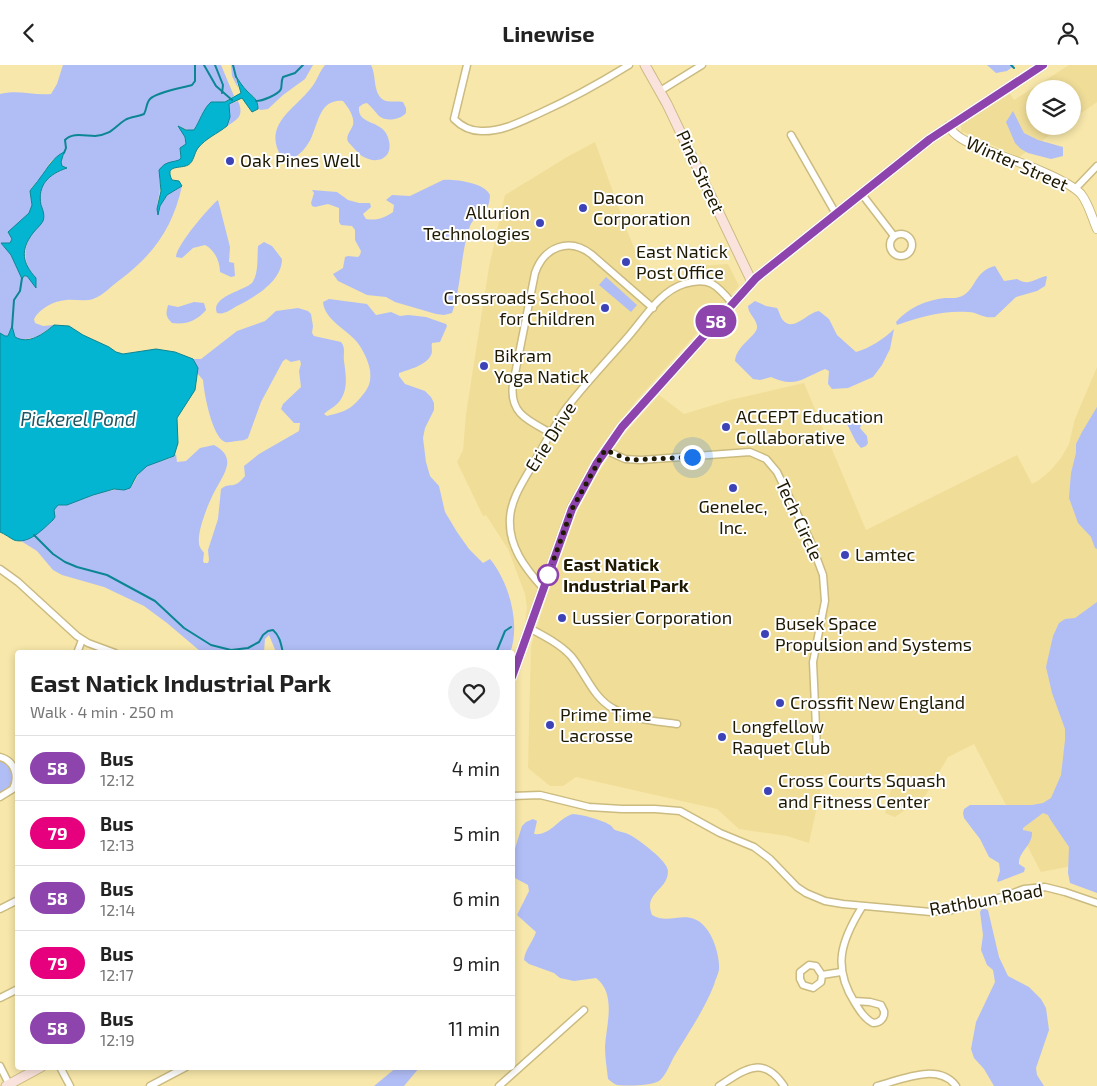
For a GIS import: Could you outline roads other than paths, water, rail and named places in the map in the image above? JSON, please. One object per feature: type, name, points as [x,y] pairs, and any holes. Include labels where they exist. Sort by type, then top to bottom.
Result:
[{"type":"main road","name":"Pine Street","points":[[645,65],[660,91],[752,282]]},
{"type":"main road","points":[[515,669],[572,509],[605,450],[622,427],[752,282],[861,193],[948,127],[1043,65]]},
{"type":"main road","points":[[8,1085],[36,1070]]},
{"type":"street","points":[[467,65],[454,119],[461,126],[479,131],[499,129],[531,117],[588,90],[630,65]]},
{"type":"street","points":[[660,91],[702,65]]},
{"type":"street","name":"Winter Street","points":[[948,127],[956,136],[970,143],[1045,173],[1075,189],[1083,197],[1097,229]]},
{"type":"street","points":[[791,135],[836,214]]},
{"type":"street","points":[[1075,189],[1097,166]]},
{"type":"street","points":[[861,193],[894,236]]},
{"type":"street","points":[[551,433],[521,415],[516,409],[512,395],[535,273],[546,253],[568,245],[580,247],[591,253],[653,308]]},
{"type":"street","name":"Erie Drive","points":[[543,587],[520,558],[511,537],[510,519],[511,508],[517,492],[551,433],[574,399],[653,308],[674,288],[699,281],[714,284],[732,303]]},
{"type":"street","name":"Tech Circle","points":[[605,450],[625,459],[641,460],[750,452],[764,457],[775,469],[820,562],[824,579],[824,607],[814,662],[817,749]]},
{"type":"street","points":[[0,569],[18,582],[82,640],[107,650]]},
{"type":"street","points":[[530,628],[552,641],[569,655],[594,692],[613,709],[634,717],[677,724]]},
{"type":"street","points":[[78,650],[82,640]]},
{"type":"street","points":[[0,757],[11,764],[15,774]]},
{"type":"street","points":[[0,797],[12,789],[15,780]]},
{"type":"street","name":"Rathbun Road","points":[[515,796],[540,795],[589,807],[680,811],[720,833],[754,847],[770,859],[797,887],[825,901],[862,907],[921,912],[941,911],[1002,897],[1024,889],[1045,887],[1097,903]]},
{"type":"street","points":[[0,909],[15,902]]},
{"type":"street","points":[[854,1001],[881,1005],[884,1011],[883,1019],[877,1023],[870,1021],[863,1015],[854,1001],[844,982],[842,972],[845,938],[862,907]]},
{"type":"street","points":[[822,975],[842,972]]},
{"type":"street","points":[[0,998],[15,990]]},
{"type":"street","points":[[499,1086],[584,1010]]},
{"type":"street","points":[[0,1066],[8,1085]]},
{"type":"street","points":[[719,1086],[745,1071],[758,1067],[776,1074],[784,1086]]},
{"type":"street","points":[[62,1070],[70,1086]]},
{"type":"street","points":[[150,1086],[180,1070]]},
{"type":"street","points":[[877,1086],[932,1073],[948,1077],[956,1086]]},
{"type":"water","points":[[236,76],[244,88],[256,100],[258,109],[252,112],[242,98],[229,104],[230,117],[227,126],[201,145],[190,164],[174,168],[170,171],[172,180],[179,181],[182,186],[167,195],[160,206],[158,215],[157,209],[161,191],[159,170],[166,164],[179,160],[181,158],[180,148],[186,144],[185,137],[178,126],[186,130],[194,130],[211,102],[225,102],[241,93]]},
{"type":"water","points":[[64,152],[61,162],[62,166],[67,168],[50,177],[43,186],[40,198],[44,219],[26,245],[25,262],[36,278],[36,288],[27,276],[24,276],[22,279],[11,255],[1,243],[10,243],[12,239],[8,232],[29,213],[32,205],[30,191],[53,160]]},
{"type":"water","name":"Pickerel Pond","points":[[54,325],[69,326],[83,335],[123,354],[156,349],[175,352],[193,359],[198,368],[195,390],[177,418],[178,443],[174,456],[147,466],[137,475],[130,488],[124,490],[114,489],[67,505],[58,505],[54,510],[55,517],[41,531],[25,540],[14,540],[0,532],[0,333],[8,336],[12,326],[15,337],[25,340],[41,335]]},
{"type":"waterway","points":[[64,153],[66,148],[65,140],[71,136],[105,134],[127,119],[144,114],[149,101],[153,97],[164,92],[192,85],[195,81],[195,65]]},
{"type":"waterway","points":[[204,65],[216,86],[232,100]]},
{"type":"waterway","points":[[215,65],[223,85],[222,93]]},
{"type":"waterway","points":[[233,65],[236,77]]},
{"type":"waterway","points":[[256,101],[266,99],[277,93],[281,89],[283,77],[295,73],[303,65]]},
{"type":"waterway","points":[[1011,65],[1014,68]]},
{"type":"waterway","points":[[12,328],[14,300],[20,291],[22,278]]},
{"type":"waterway","points":[[34,535],[53,554],[65,562],[107,575],[155,601],[184,628],[211,645],[231,650]]},
{"type":"waterway","points":[[497,650],[505,631],[511,627]]},
{"type":"waterway","points":[[231,650],[248,648],[259,642],[268,631],[273,630],[279,638],[282,650]]},
{"type":"place","name":"Oak Pines Well","points":[[230,161]]},
{"type":"place","name":"Dacon Corporation","points":[[583,208]]},
{"type":"place","name":"Allurion Technologies","points":[[540,223]]},
{"type":"place","name":"East Natick Post Office","points":[[626,262]]},
{"type":"place","name":"Crossroads School for Children","points":[[605,308]]},
{"type":"place","name":"Bikram Yoga Natick","points":[[484,366]]},
{"type":"place","name":"ACCEPT Education Collaborative","points":[[726,427]]},
{"type":"place","name":"Genelec, Inc.","points":[[733,488]]},
{"type":"place","name":"Lamtec","points":[[845,555]]},
{"type":"place","name":"East Natick Industrial Park","points":[[548,575]]},
{"type":"place","name":"Lussier Corporation","points":[[562,618]]},
{"type":"place","name":"Busek Space Propulsion and Systems","points":[[765,634]]},
{"type":"place","name":"Crossfit New England","points":[[780,703]]},
{"type":"place","name":"Prime Time Lacrosse","points":[[550,725]]},
{"type":"place","name":"Longfellow Raquet Club","points":[[722,737]]},
{"type":"place","name":"Cross Courts Squash and Fitness Center","points":[[768,791]]}]
